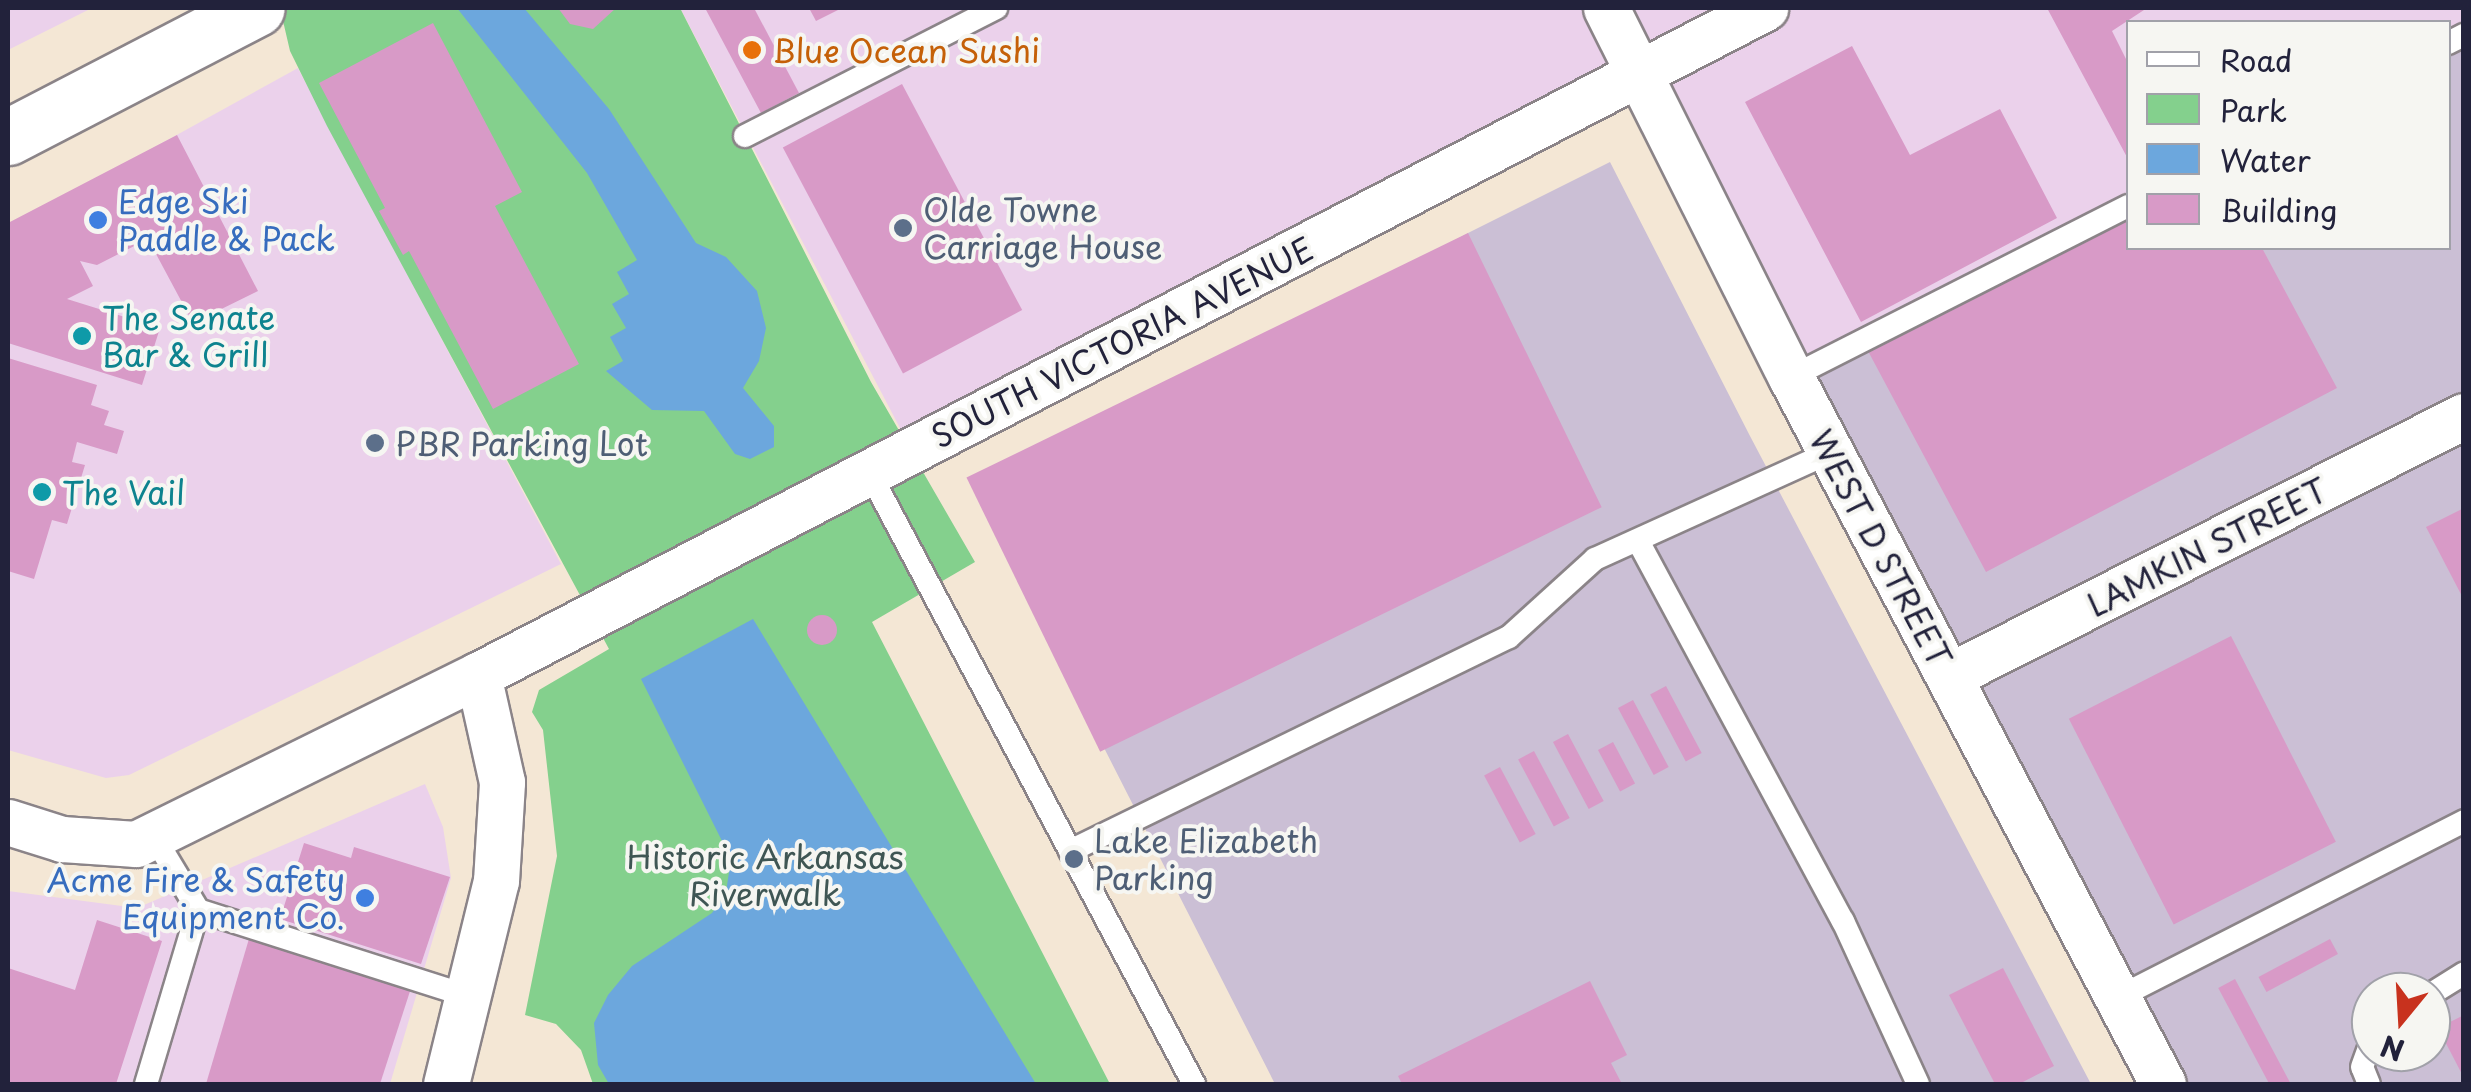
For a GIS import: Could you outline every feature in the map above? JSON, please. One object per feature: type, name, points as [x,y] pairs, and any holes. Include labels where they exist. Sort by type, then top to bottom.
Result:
[{"type":"street","points":[[8,137],[257,8]]},
{"type":"street","name":"WEST D STREET","points":[[1606,8],[1791,377],[2163,1084]]},
{"type":"street","name":"SOUTH VICTORIA AVENUE","points":[[144,840],[478,675],[1765,8]]},
{"type":"street","name":"LAMKIN STREET","points":[[1949,676],[2464,416]]},
{"type":"street","points":[[446,1084],[470,1002],[496,881],[502,782],[478,675]]},
{"type":"street","points":[[8,822],[62,840],[144,840]]},
{"type":"lane","points":[[746,136],[996,8]]},
{"type":"lane","points":[[1791,377],[2126,207]]},
{"type":"lane","points":[[1070,851],[1510,637],[1596,559],[1831,452]]},
{"type":"lane","points":[[869,472],[1194,1084]]},
{"type":"lane","points":[[1638,542],[1843,920],[1918,1084]]},
{"type":"lane","points":[[2118,998],[2464,821]]},
{"type":"lane","points":[[144,840],[198,910],[470,1002]]},
{"type":"lane","points":[[146,1084],[198,910]]},
{"type":"shaded area","points":[[8,8],[92,8],[8,50]]},
{"type":"shaded area","points":[[680,8],[2463,8],[2464,35],[2451,42],[2451,20],[2126,20],[2126,207],[1791,377],[1640,73],[912,451]]},
{"type":"shaded area","points":[[2463,35],[2463,1084],[2163,1084],[1791,377],[2126,207],[2126,250],[2451,250],[2451,42]]},
{"type":"shaded area","points":[[298,68],[561,564],[129,775],[106,778],[8,750],[8,228]]},
{"type":"shaded area","points":[[1610,162],[2091,1084],[1275,1084],[982,508],[1468,233]]},
{"type":"shaded area","points":[[425,784],[443,827],[451,878],[390,1084],[8,1084],[8,891],[137,908]]},
{"type":"green space","name":"Historic Arkansas Riverwalk","points":[[280,8],[680,8],[871,382],[975,562],[872,622],[1110,1084],[593,1084],[581,1050],[556,1024],[525,1015],[557,856],[543,730],[532,712],[539,690],[609,649],[327,126],[290,51]]},
{"type":"water","points":[[457,8],[524,8],[609,109],[696,243],[726,257],[757,291],[766,328],[759,361],[743,388],[774,426],[774,447],[750,459],[735,454],[704,411],[652,410],[606,371],[623,361],[610,337],[626,328],[612,304],[629,294],[617,272],[637,260],[587,173]]},
{"type":"water","points":[[753,619],[1036,1084],[609,1084],[598,1065],[594,1023],[608,995],[632,966],[712,913],[726,892],[731,859],[641,679]]},
{"type":"building","points":[[558,8],[616,8],[593,29],[570,24]]},
{"type":"building","name":"Blue Ocean Sushi","points":[[705,8],[754,8],[799,93],[761,113]]},
{"type":"building","points":[[809,8],[842,8],[816,21]]},
{"type":"building","points":[[2047,8],[2147,8],[2112,31],[2126,59],[2126,155]]},
{"type":"building","points":[[433,23],[522,192],[495,206],[579,364],[493,409],[409,251],[403,255],[379,211],[385,208],[319,83]]},
{"type":"building","points":[[1852,46],[1910,155],[2000,109],[2057,218],[1861,322],[1745,102]]},
{"type":"building","name":"Olde Towne Carriage House","points":[[902,84],[1022,310],[903,373],[783,147]]},
{"type":"building","points":[[177,135],[258,291],[193,323],[148,239],[97,265],[80,261],[93,286],[67,299],[160,328],[142,385],[8,343],[8,223]]},
{"type":"building","points":[[2126,215],[2126,250],[2263,250],[2337,388],[1986,572],[1868,351]]},
{"type":"building","points":[[1468,233],[1602,507],[1100,752],[966,478]]},
{"type":"building","name":"The Vail","points":[[8,358],[97,385],[91,405],[109,411],[104,425],[124,431],[117,454],[77,442],[72,462],[85,465],[67,524],[52,520],[34,579],[8,571]]},
{"type":"building","points":[[2464,508],[2464,600],[2426,527]]},
{"type":"building","points":[[822,615],[832,620],[837,630],[832,640],[822,645],[812,640],[807,630],[812,620]]},
{"type":"building","points":[[2231,636],[2336,842],[2174,924],[2069,719]]},
{"type":"building","points":[[1666,686],[1702,753],[1686,762],[1650,694]]},
{"type":"building","points":[[1633,700],[1669,767],[1654,775],[1618,708]]},
{"type":"building","points":[[1568,734],[1604,801],[1589,809],[1553,742]]},
{"type":"building","points":[[1613,742],[1635,783],[1620,791],[1598,750]]},
{"type":"building","points":[[1534,751],[1570,818],[1554,827],[1518,759]]},
{"type":"building","points":[[1500,767],[1536,834],[1520,843],[1484,775]]},
{"type":"building","name":"Acme Fire & Safety Equipment Co.","points":[[304,843],[351,858],[354,847],[450,877],[421,964],[280,919]]},
{"type":"building","points":[[97,920],[162,941],[116,1084],[8,1084],[8,968],[75,990]]},
{"type":"building","points":[[251,932],[412,985],[380,1084],[206,1084]]},
{"type":"building","points":[[2330,939],[2338,954],[2266,992],[2258,977]]},
{"type":"building","points":[[2003,968],[2054,1066],[2019,1084],[1995,1084],[1949,995]]},
{"type":"building","points":[[2235,979],[2291,1084],[2269,1084],[2218,988]]},
{"type":"building","points":[[1590,981],[1627,1055],[1611,1063],[1622,1084],[1402,1084],[1398,1076]]},
{"type":"building","points":[[2464,1015],[2464,1078],[2451,1053],[2451,1022]]},
{"type":"place","name":"Blue Ocean Sushi","points":[[752,50]]},
{"type":"place","name":"Edge Ski Paddle & Pack","points":[[98,220]]},
{"type":"place","name":"Olde Towne Carriage House","points":[[903,228]]},
{"type":"place","name":"The Senate Bar & Grill","points":[[82,336]]},
{"type":"place","name":"PBR Parking Lot","points":[[375,443]]},
{"type":"place","name":"The Vail","points":[[42,492]]},
{"type":"place","name":"Lake Elizabeth Parking","points":[[1074,859]]},
{"type":"place","name":"Acme Fire & Safety Equipment Co.","points":[[365,898]]}]
